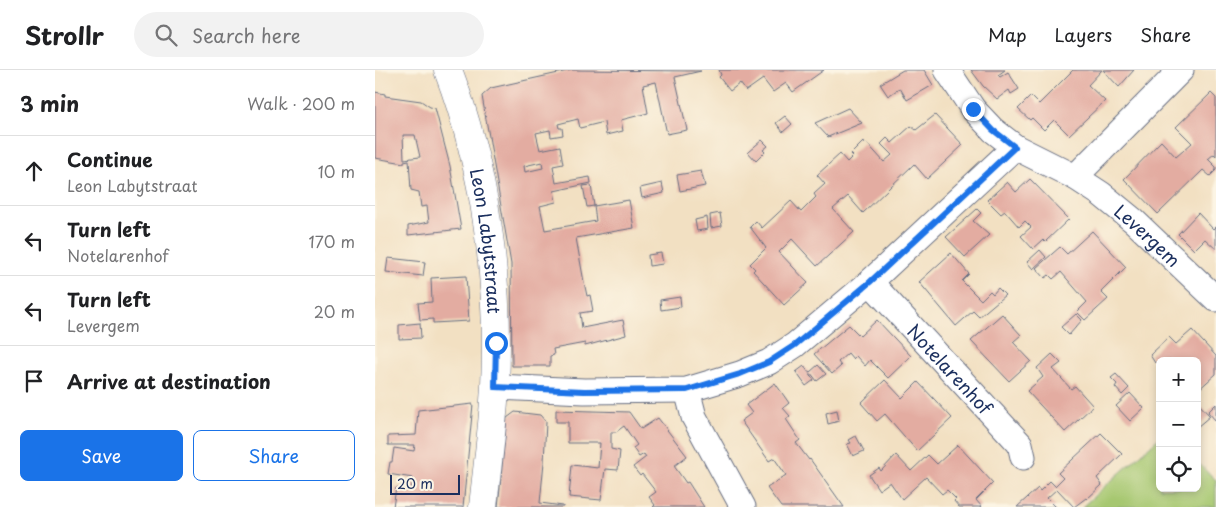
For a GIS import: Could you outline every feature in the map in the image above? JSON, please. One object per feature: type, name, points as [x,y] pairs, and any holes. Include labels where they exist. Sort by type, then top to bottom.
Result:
[{"type":"street","name":"Leon Labytstraat","points":[[448,70],[461,104],[484,203],[495,282],[495,387],[483,507]]},
{"type":"street","name":"Levergem","points":[[947,70],[973,109],[993,130],[1015,147],[1075,177],[1101,194],[1134,221],[1216,299]]},
{"type":"street","points":[[1075,177],[1181,70]]},
{"type":"street","points":[[495,387],[584,391],[687,390],[740,374],[769,362],[795,345],[870,282],[1015,147]]},
{"type":"street","name":"Notelarenhof","points":[[870,282],[1020,444],[1023,457]]},
{"type":"street","points":[[687,390],[694,418],[743,507]]},
{"type":"green space","points":[[1156,441],[1156,492],[1201,492],[1201,466],[1216,480],[1216,507],[1082,507]]},
{"type":"building","points":[[572,70],[701,71],[675,77],[687,130],[667,134],[656,82],[643,85],[648,113],[621,120],[623,131],[606,135],[604,122],[580,128],[578,119],[558,124],[559,128],[562,128],[563,135],[551,137],[550,130],[536,133],[540,150],[560,146],[563,164],[553,166],[556,183],[590,177],[591,183],[554,191],[556,202],[540,206],[545,230],[596,221],[594,206],[629,200],[634,228],[576,238],[587,296],[590,295],[593,311],[580,313],[582,328],[623,320],[626,335],[585,346],[585,343],[553,349],[554,355],[550,356],[550,366],[512,366],[511,264],[482,96],[491,88]],"holes":[[[542,162],[543,168],[525,172],[524,166]]]},
{"type":"building","points":[[719,70],[824,70],[793,92],[786,83],[773,92],[763,79],[746,91],[740,83],[730,91],[719,77],[721,75]]},
{"type":"building","points":[[903,70],[924,70],[933,85],[907,100],[900,88],[888,96],[880,84]]},
{"type":"building","points":[[971,70],[1005,70],[998,75],[1000,77],[1008,72],[1019,89],[1011,94],[1009,90],[997,99],[983,86]]},
{"type":"building","points":[[1073,70],[1102,70],[1088,85],[1105,101],[1069,135],[1054,120],[1044,130],[1032,118],[1030,120],[1018,109],[1031,96],[1039,104]]},
{"type":"building","points":[[1103,70],[1134,70],[1119,87]]},
{"type":"building","points":[[375,92],[385,94],[385,96],[421,101],[435,108],[450,166],[461,229],[408,235],[408,226],[429,222],[427,206],[421,207],[419,192],[411,190],[409,160],[404,161],[404,163],[375,158]],"holes":[[[403,135],[415,135],[420,157],[404,159]]]},
{"type":"building","points":[[1211,93],[1216,98],[1216,156],[1214,154],[1208,159],[1216,167],[1216,170],[1210,176],[1203,170],[1158,214],[1124,179],[1161,141],[1176,157],[1192,143],[1176,127]]},
{"type":"building","points":[[848,108],[862,123],[828,137],[815,123]]},
{"type":"building","points":[[935,115],[963,145],[927,179],[914,164],[863,213],[848,196],[833,209],[854,232],[817,266],[792,239],[779,252],[808,283],[784,305],[753,271],[755,269],[750,264],[766,248],[750,227],[756,221],[762,228],[791,201],[801,212],[816,197],[814,194],[825,184],[817,175],[840,154],[847,162],[853,156],[851,154],[863,142],[864,144],[866,142],[884,162],[892,155],[881,144],[887,138],[892,143],[911,126],[916,130]]},
{"type":"building","points":[[785,116],[792,124],[783,132],[776,123]]},
{"type":"building","points":[[762,140],[768,146],[756,161],[748,152]]},
{"type":"building","points":[[701,171],[705,186],[680,191],[677,175]]},
{"type":"building","points":[[1030,179],[1069,219],[1045,242],[1043,240],[1033,249],[1021,236],[1031,227],[1025,221],[1019,227],[1005,211],[1001,214],[987,200],[1007,182],[1016,192]]},
{"type":"building","points":[[662,183],[664,193],[642,198],[640,188]]},
{"type":"building","points":[[591,185],[594,206],[587,207],[583,186]]},
{"type":"building","points":[[977,209],[981,213],[973,221],[989,235],[965,257],[946,237]]},
{"type":"building","points":[[720,213],[722,226],[711,228],[710,215]]},
{"type":"building","points":[[1198,213],[1213,229],[1216,226],[1216,249],[1205,239],[1194,250],[1178,234]]},
{"type":"building","points":[[707,217],[708,229],[697,231],[695,220]]},
{"type":"building","points":[[1092,231],[1126,267],[1101,292],[1108,299],[1085,320],[1077,312],[1087,302],[1061,272],[1053,279],[1049,275],[1045,278],[1036,268],[1060,247],[1067,254]]},
{"type":"building","points":[[1040,250],[1046,257],[1033,269],[1027,262]]},
{"type":"building","points":[[661,253],[663,264],[649,266],[648,255]]},
{"type":"building","points":[[951,253],[969,274],[962,281],[981,300],[990,291],[993,294],[998,288],[1005,295],[979,317],[973,311],[956,326],[919,282]]},
{"type":"building","points":[[388,258],[425,262],[423,276],[386,272]]},
{"type":"building","points":[[466,276],[469,321],[433,323],[433,319],[420,320],[418,303],[432,302],[431,278]]},
{"type":"building","points":[[680,297],[681,307],[661,310],[660,300]]},
{"type":"building","points":[[1002,314],[1021,335],[1013,342],[1031,361],[1009,381],[971,341]]},
{"type":"building","points":[[1076,314],[1082,320],[1069,335],[1061,327]]},
{"type":"building","points":[[877,320],[911,356],[888,378],[870,360],[865,366],[856,356],[853,359],[848,353],[838,362],[841,366],[832,374],[814,354],[849,325],[860,336]]},
{"type":"building","points":[[420,323],[421,338],[399,339],[399,325]]},
{"type":"building","points":[[1192,330],[1216,356],[1216,374],[1201,387],[1201,357],[1156,357],[1155,363],[1150,355],[1169,337],[1176,344]]},
{"type":"building","points":[[1052,354],[1061,363],[1053,369],[1071,389],[1075,386],[1093,406],[1065,432],[1027,391],[1043,377],[1037,368]]},
{"type":"building","points":[[818,365],[826,374],[817,381],[810,372]]},
{"type":"building","points":[[804,366],[814,380],[806,386],[796,372]]},
{"type":"building","points":[[1116,374],[1129,388],[1122,395],[1115,387],[1117,384],[1111,378]]},
{"type":"building","points":[[885,380],[902,398],[918,382],[952,418],[917,451],[885,414],[877,421],[861,403]]},
{"type":"building","points":[[775,383],[789,403],[783,408],[790,416],[786,419],[800,440],[796,443],[810,459],[844,507],[781,507],[767,488],[786,475],[774,458],[769,461],[741,421],[752,413],[746,405]]},
{"type":"building","points":[[1130,393],[1144,408],[1130,421],[1116,406]]},
{"type":"building","points":[[473,404],[463,507],[393,507],[396,488],[411,490],[413,478],[388,474],[394,448],[414,451],[415,445],[388,445],[388,436],[416,435],[418,410]]},
{"type":"building","points":[[1216,404],[1216,421],[1208,412]]},
{"type":"building","points":[[1201,406],[1210,416],[1201,424]]},
{"type":"building","points":[[556,410],[629,412],[641,429],[658,418],[687,456],[674,466],[686,483],[688,482],[704,507],[653,507],[655,505],[649,497],[656,492],[642,474],[640,476],[633,467],[646,457],[644,454],[639,457],[633,448],[637,445],[624,426],[616,432],[611,432],[611,449],[620,451],[618,470],[605,469],[601,500],[569,497],[572,465],[598,468],[600,443],[568,443],[568,422],[556,422]]},
{"type":"building","points":[[837,410],[839,421],[828,424],[826,413]]},
{"type":"building","points":[[515,412],[540,415],[546,422],[540,503],[563,507],[498,507],[507,418]]},
{"type":"building","points":[[1101,433],[1122,454],[1097,478],[1102,485],[1087,499],[1074,507],[1057,489],[1047,498],[1056,507],[1017,507],[1038,488],[1040,491],[1050,481],[1055,486],[1063,478],[1058,473]]},
{"type":"building","points":[[856,436],[864,451],[853,456],[847,444],[851,443],[849,440]]},
{"type":"building","points":[[958,445],[993,483],[976,500],[982,507],[959,507],[954,501],[956,499],[947,490],[942,494],[926,477],[902,499],[890,482],[879,490],[869,475],[879,468],[881,471],[896,455],[911,471],[928,455],[937,464]]},
{"type":"route","points":[[496,343],[495,387],[584,391],[687,390],[711,384],[769,362],[795,345],[870,282],[1015,147],[993,130],[973,109]]}]
